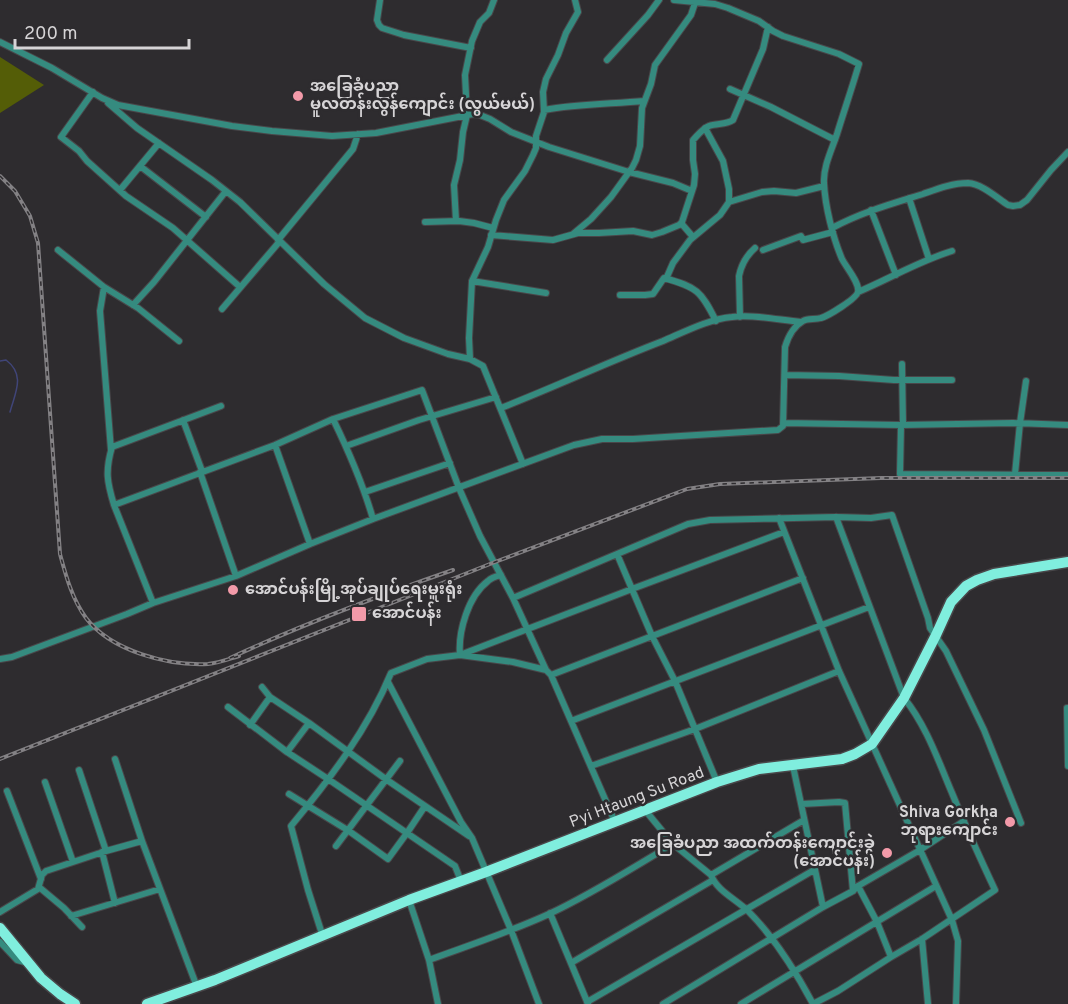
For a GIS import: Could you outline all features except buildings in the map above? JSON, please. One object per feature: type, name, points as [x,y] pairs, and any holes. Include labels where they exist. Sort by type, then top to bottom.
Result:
[{"type":"highway","name":"Pyi Htaung Su Road","points":[[147,1004],[197,987],[409,900],[717,782],[759,770],[842,759],[855,754],[872,744],[904,698],[951,602],[966,586],[994,574],[1068,562]]},
{"type":"highway","points":[[0,928],[41,978],[75,1004]]},
{"type":"street","points":[[380,0],[377,20],[382,28],[404,35],[471,48]]},
{"type":"street","points":[[456,221],[454,185],[467,115],[465,75],[472,41],[480,22],[489,13],[494,0]]},
{"type":"street","points":[[470,359],[472,281],[488,247],[504,200],[525,171],[536,148],[536,136],[544,110],[543,92],[546,79],[578,12],[575,0]]},
{"type":"street","points":[[607,60],[659,0]]},
{"type":"street","points":[[674,0],[715,4],[728,8],[759,21],[783,36],[839,54],[858,64],[827,162],[824,180],[833,230],[842,260],[858,292]]},
{"type":"street","points":[[573,235],[611,197],[636,160],[640,146],[642,108],[655,65],[691,15],[695,3]]},
{"type":"street","points":[[425,222],[474,223],[492,232],[554,240],[578,233],[633,231],[652,235],[681,223],[695,174],[693,140],[705,128],[730,123],[733,120],[763,49],[768,27]]},
{"type":"street","points":[[0,42],[93,92],[136,128],[226,191],[324,284],[365,318],[404,338],[448,354],[470,359],[483,366],[523,464]]},
{"type":"street","points":[[730,89],[835,140]]},
{"type":"street","points":[[93,92],[61,137],[120,190],[172,228],[240,287]]},
{"type":"street","points":[[102,98],[118,105],[231,126],[332,136],[400,129],[467,115],[480,115],[511,132],[549,147],[692,190]]},
{"type":"street","points":[[544,110],[575,105],[644,101]]},
{"type":"street","points":[[122,115],[126,106]]},
{"type":"street","points":[[620,295],[653,294],[664,278],[666,279],[673,263],[693,237],[720,215],[729,202],[729,189],[723,161],[705,128]]},
{"type":"street","points":[[222,309],[353,148],[358,134]]},
{"type":"street","points":[[120,190],[159,143]]},
{"type":"street","points":[[763,250],[801,236],[803,240],[833,230],[852,217],[942,187],[969,183],[980,186],[1008,205],[1020,205],[1027,200],[1068,152]]},
{"type":"street","points":[[140,166],[206,217]]},
{"type":"street","points":[[729,202],[762,192],[796,193],[824,186]]},
{"type":"street","points":[[134,305],[226,191]]},
{"type":"street","points":[[909,198],[929,259]]},
{"type":"street","points":[[871,210],[896,275]]},
{"type":"street","points":[[681,223],[693,237]]},
{"type":"street","points":[[740,316],[739,276],[754,248]]},
{"type":"street","points":[[58,250],[104,287],[134,305],[178,341]]},
{"type":"street","points":[[501,408],[716,321],[740,316],[801,322],[808,319],[819,319],[829,315],[855,297],[858,292],[929,259],[952,251]]},
{"type":"street","points":[[666,279],[696,290],[716,321]]},
{"type":"street","points":[[472,281],[546,293]]},
{"type":"street","points":[[104,287],[100,311],[111,451]]},
{"type":"street","points":[[0,660],[119,618],[153,603],[236,576],[373,519],[574,445],[602,439],[778,430],[783,426],[785,347],[801,322]]},
{"type":"street","points":[[902,364],[900,474],[1068,475]]},
{"type":"street","points":[[785,375],[952,380]]},
{"type":"street","points":[[1015,474],[1026,381]]},
{"type":"street","points":[[114,505],[275,445],[333,419],[422,390],[480,536],[549,672],[615,822]]},
{"type":"street","points":[[346,446],[496,397]]},
{"type":"street","points":[[153,603],[114,505],[107,477],[107,466],[112,447],[221,406]]},
{"type":"street","points":[[333,419],[365,492],[373,519]]},
{"type":"street","points":[[183,420],[236,576]]},
{"type":"street","points":[[783,423],[1068,425]]},
{"type":"street","points":[[275,445],[310,544]]},
{"type":"street","points":[[365,492],[450,463]]},
{"type":"street","points":[[513,598],[688,524],[710,520],[871,518],[892,515],[930,628],[946,651],[984,730],[1021,823]]},
{"type":"street","points":[[645,810],[673,844],[712,878],[726,894],[747,910],[772,938],[813,1004],[922,939],[995,890],[930,742],[914,710],[904,698],[836,517]]},
{"type":"street","points":[[779,518],[839,671],[951,920],[958,941],[956,1004]]},
{"type":"street","points":[[323,937],[291,826],[362,732],[391,673],[427,659],[460,655],[784,532]]},
{"type":"street","points":[[617,554],[652,636],[675,681],[717,782]]},
{"type":"street","points":[[460,655],[461,632],[470,605],[478,591],[489,580],[501,575]]},
{"type":"street","points":[[460,655],[513,662],[549,672],[652,636],[803,578]]},
{"type":"street","points":[[571,721],[869,607]]},
{"type":"street","points":[[591,766],[695,729],[839,671]]},
{"type":"street","points":[[388,682],[461,822],[472,838],[539,1004]]},
{"type":"street","points":[[262,687],[270,696],[347,752],[472,838]]},
{"type":"street","points":[[250,725],[270,696]]},
{"type":"street","points":[[228,707],[287,752],[455,866],[461,881]]},
{"type":"street","points":[[1067,708],[1068,766]]},
{"type":"street","points":[[287,752],[309,723]]},
{"type":"street","points":[[115,759],[142,841],[197,987]]},
{"type":"street","points":[[336,846],[400,761]]},
{"type":"street","points":[[793,766],[823,907]]},
{"type":"street","points":[[79,770],[104,851],[115,903]]},
{"type":"street","points":[[45,782],[73,862]]},
{"type":"street","points":[[7,791],[41,879]]},
{"type":"street","points":[[289,794],[388,859],[425,806]]},
{"type":"street","points":[[802,804],[845,803],[855,888],[877,922],[891,957]]},
{"type":"street","points":[[571,963],[804,820]]},
{"type":"street","points":[[663,1004],[920,850],[964,821]]},
{"type":"street","points":[[0,912],[38,889],[46,871],[142,841]]},
{"type":"street","points":[[429,960],[550,913],[577,900],[673,844]]},
{"type":"street","points":[[550,913],[587,1003],[814,870]]},
{"type":"street","points":[[741,1004],[936,886]]},
{"type":"street","points":[[39,887],[82,927]]},
{"type":"street","points":[[71,916],[160,889]]},
{"type":"street","points":[[409,900],[429,960],[438,1004]]},
{"type":"street","points":[[922,939],[928,1004]]},
{"type":"street","points":[[0,942],[17,960],[29,963]]},
{"type":"street","points":[[675,996],[680,1004]]},
{"type":"green space","points":[[0,57],[44,85],[0,113]]},
{"type":"waterway","points":[[0,361],[6,360],[16,372],[16,391],[10,412]]},
{"type":"railway","points":[[0,176],[15,191],[30,216],[38,243],[60,554],[73,595],[86,618],[97,630],[125,648],[141,654],[192,664],[224,661],[239,656]]},
{"type":"railway","points":[[0,759],[495,562],[687,489],[720,484],[881,478],[1068,478]]},
{"type":"railway","points":[[230,658],[341,611],[453,570]]},
{"type":"place","name":"အခြေခံပညာ မူလတန်းလွန်ကျောင်း (လွယ်မယ်)","points":[[298,96]]},
{"type":"place","name":"အောင်ပန်းမြို့အုပ်ချုပ်ရေးမှူးရုံး","points":[[233,590]]},
{"type":"place","name":"အောင်ပန်း","points":[[359,614]]},
{"type":"place","name":"Shiva Gorkha ဘုရားကျောင်း","points":[[1010,822]]},
{"type":"place","name":"အခြေခံပညာ အထက်တန်းကျောင်းခွဲ (အောင်ပန်း)","points":[[887,853]]}]
